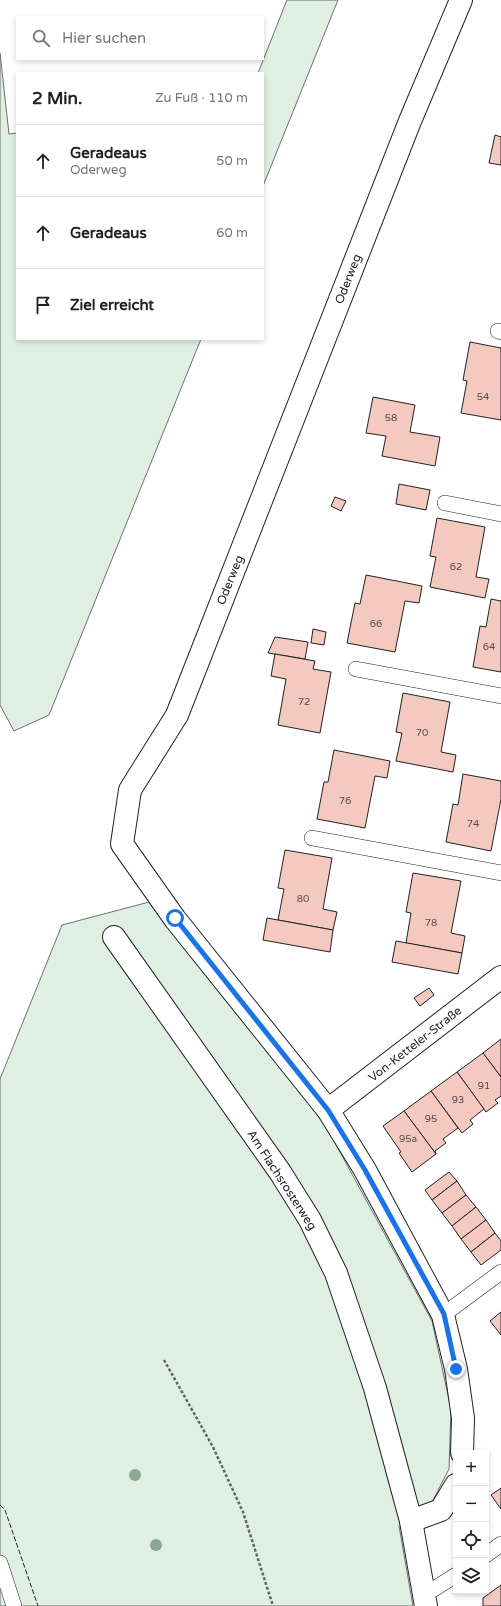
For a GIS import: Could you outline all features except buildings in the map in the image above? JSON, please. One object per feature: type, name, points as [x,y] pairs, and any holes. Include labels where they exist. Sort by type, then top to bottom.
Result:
[{"type":"street","name":"Oderweg","points":[[328,1110],[175,918],[122,844],[130,790],[177,715],[410,121],[461,0]]},
{"type":"street","name":"Am Flachsrosterweg","points":[[114,937],[280,1172],[310,1220],[336,1273],[375,1388],[411,1521],[425,1601]]},
{"type":"street","name":"Von-Ketteler-Straße","points":[[328,1110],[501,977]]},
{"type":"street","points":[[328,1110],[373,1184],[444,1314],[456,1369],[463,1418],[462,1450]]},
{"type":"street","points":[[411,1521],[442,1510],[455,1486]]},
{"type":"lane","points":[[445,503],[501,514]]},
{"type":"lane","points":[[356,669],[501,696]]},
{"type":"lane","points":[[312,838],[501,873]]},
{"type":"lane","points":[[444,1314],[501,1272]]},
{"type":"lane","points":[[489,1553],[501,1544]]},
{"type":"lane","points":[[0,1563],[14,1606]]},
{"type":"lane","points":[[425,1601],[453,1578]]},
{"type":"path","points":[[164,1360],[214,1447],[243,1512],[273,1606]]},
{"type":"green space","points":[[287,0],[338,0],[264,184],[264,72],[258,72]]},
{"type":"green space","points":[[0,53],[9,134],[16,133],[16,340],[201,340],[49,715],[14,731],[0,705]]},
{"type":"green space","points":[[153,901],[322,1119],[432,1321],[451,1409],[449,1469],[430,1506],[399,1526],[413,1606],[0,1606],[0,1079],[62,925]]},
{"type":"fence","points":[[0,1505],[5,1510],[38,1606]]},
{"type":"route","points":[[175,918],[328,1110],[365,1170],[444,1314],[456,1369]]}]
